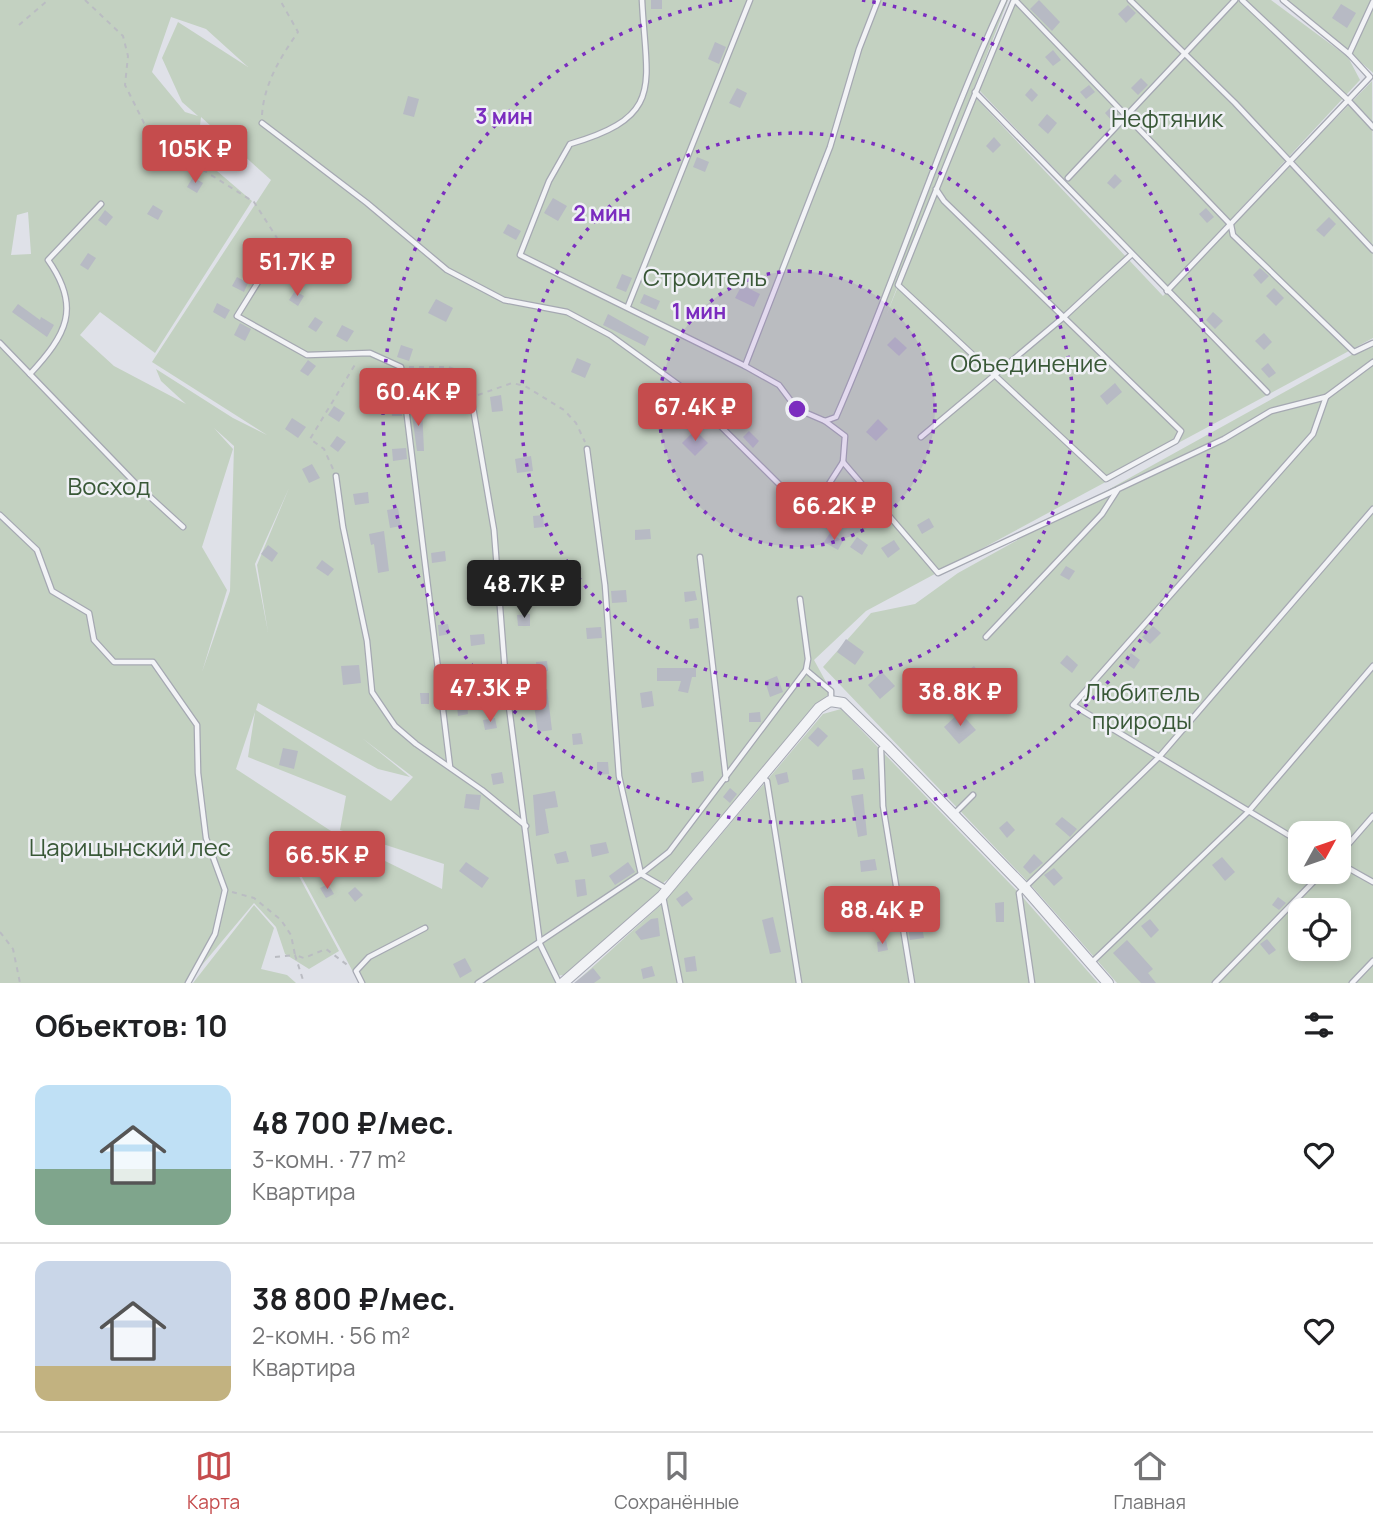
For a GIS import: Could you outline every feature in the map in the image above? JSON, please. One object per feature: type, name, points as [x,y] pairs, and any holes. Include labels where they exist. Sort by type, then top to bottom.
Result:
[{"type":"street","points":[[561,983],[665,893],[819,708],[831,701],[843,703],[886,746],[1025,888],[1108,983]]},
{"type":"lane","points":[[262,123],[367,203],[447,270],[504,300],[567,313],[610,335],[679,385],[781,486],[809,499],[820,498],[843,462],[845,436],[825,421],[797,409],[779,385],[746,366],[520,255],[549,181],[570,144],[599,136],[632,118],[646,91],[642,0]]},
{"type":"lane","points":[[628,306],[750,0]]},
{"type":"lane","points":[[746,366],[821,171],[859,49],[878,0]]},
{"type":"lane","points":[[825,421],[836,417],[876,325],[929,182],[1004,0]]},
{"type":"lane","points":[[936,189],[944,201],[1181,430],[1175,441],[1106,479],[898,285],[936,189],[975,92],[1014,0],[1231,225],[1233,235],[1354,352],[1373,343]]},
{"type":"lane","points":[[1130,0],[1186,54],[1373,250]]},
{"type":"lane","points":[[1068,178],[1235,0]]},
{"type":"lane","points":[[1242,0],[1373,127]]},
{"type":"lane","points":[[1167,291],[1372,78],[1349,54],[1283,0]]},
{"type":"lane","points":[[1349,54],[1373,2]]},
{"type":"lane","points":[[975,92],[1268,392]]},
{"type":"lane","points":[[30,374],[56,345],[67,317],[66,294],[48,260],[101,204]]},
{"type":"lane","points":[[281,245],[237,316],[307,355],[370,353],[401,367],[450,766]]},
{"type":"lane","points":[[921,437],[1065,316],[1132,254]]},
{"type":"lane","points":[[0,342],[137,485],[183,527]]},
{"type":"lane","points":[[843,462],[938,573],[1224,439],[1271,411],[1326,397],[1373,362]]},
{"type":"lane","points":[[471,396],[494,530],[506,684],[540,944],[561,983]]},
{"type":"lane","points":[[1288,835],[1073,705],[1313,435],[1326,397]]},
{"type":"lane","points":[[587,449],[605,585],[620,776],[641,874],[665,893],[680,983]]},
{"type":"lane","points":[[336,476],[343,527],[367,641],[372,691],[396,726],[526,827]]},
{"type":"lane","points":[[986,637],[1094,523],[1118,489]]},
{"type":"lane","points":[[1032,983],[1019,893],[1160,756],[1373,509]]},
{"type":"lane","points":[[0,515],[37,550],[52,591],[89,614],[94,640],[114,662],[153,662],[197,725],[198,774],[206,838],[225,890],[215,934],[188,983]]},
{"type":"lane","points":[[700,557],[726,779]]},
{"type":"lane","points":[[478,983],[540,944],[669,852],[806,670],[808,659],[800,599]]},
{"type":"lane","points":[[1091,963],[1248,812],[1373,666]]},
{"type":"lane","points":[[806,670],[831,691],[831,701]]},
{"type":"lane","points":[[886,746],[881,750],[883,806],[912,983]]},
{"type":"lane","points":[[763,778],[768,781],[799,983]]},
{"type":"lane","points":[[953,815],[973,795]]},
{"type":"lane","points":[[1351,841],[1373,816]]},
{"type":"lane","points":[[1351,870],[1373,882]]},
{"type":"lane","points":[[1215,983],[1311,884]]},
{"type":"lane","points":[[362,983],[356,971],[369,957],[425,928]]},
{"type":"lane","points":[[1352,983],[1373,961]]},
{"type":"path","points":[[19,25],[48,0]]},
{"type":"path","points":[[85,0],[123,36],[128,56],[125,85],[144,123],[176,153],[254,202],[281,245]]},
{"type":"path","points":[[262,123],[263,97],[276,66],[298,33],[280,0]]},
{"type":"path","points":[[336,476],[324,449],[310,439],[362,353]]},
{"type":"path","points":[[401,367],[448,367],[469,374],[471,396],[494,392],[512,383],[525,386],[564,410],[576,423],[587,449]]},
{"type":"path","points":[[225,890],[254,898],[281,920],[291,935],[304,983]]},
{"type":"path","points":[[0,932],[13,949],[20,983]]},
{"type":"path","points":[[275,957],[295,955],[304,958],[326,949],[356,971]]},
{"type":"green space","points":[[0,0],[1008,0],[886,316],[975,97],[1163,296],[1372,81],[1373,338],[866,611],[814,660],[831,691],[675,875],[664,882],[658,893],[570,974],[556,976],[556,983],[359,983],[297,868],[312,850],[377,857],[442,889],[444,864],[340,830],[346,796],[248,757],[255,712],[236,769],[351,844],[311,848],[294,867],[339,951],[309,969],[285,954],[276,927],[254,903],[187,983],[0,983]],"holes":[[[171,17],[206,29],[248,67],[178,22],[162,58],[182,102],[198,116],[185,112],[152,72]],[[201,117],[271,180],[152,362],[267,435],[233,418],[156,369],[161,381],[186,404],[114,366],[80,335],[100,312],[155,353],[252,201],[203,159],[188,158],[166,143],[197,151]],[[28,212],[31,254],[11,255],[17,215]],[[214,428],[234,446],[230,591],[202,672],[227,590],[202,547],[233,449]],[[289,488],[257,565],[268,632],[255,564]],[[258,703],[378,769],[410,777],[362,738],[413,777],[391,801],[256,710]]]},
{"type":"green space","name":"Нефтяник","points":[[1016,0],[1271,0],[1348,57],[1360,80],[1168,287],[979,90]]},
{"type":"green space","points":[[1288,0],[1373,0],[1373,73],[1371,71]]},
{"type":"green space","name":"Любитель природы","points":[[1373,343],[1373,983],[1117,983],[1030,884],[823,667],[871,613],[915,604],[958,573]]},
{"type":"green space","points":[[841,709],[1019,893],[1098,983],[575,983],[665,901],[823,714]]},
{"type":"green space","points":[[254,905],[274,928],[261,969],[287,975],[296,983],[193,983]]},
{"type":"building","points":[[651,0],[662,0],[662,9],[651,9]]},
{"type":"building","points":[[1039,0],[1060,22],[1052,31],[1030,9]]},
{"type":"building","points":[[1341,4],[1356,13],[1347,28],[1332,18]]},
{"type":"building","points":[[1128,5],[1136,13],[1126,23],[1118,14]]},
{"type":"building","points":[[715,42],[726,47],[719,64],[708,59]]},
{"type":"building","points":[[1053,50],[1061,60],[1053,66],[1045,57]]},
{"type":"building","points":[[1141,78],[1148,85],[1138,95],[1131,88]]},
{"type":"building","points":[[1089,85],[1095,92],[1086,99],[1080,92]]},
{"type":"building","points":[[737,88],[747,93],[740,108],[729,103]]},
{"type":"building","points":[[1031,88],[1038,95],[1032,102],[1025,95]]},
{"type":"building","points":[[408,96],[419,99],[414,117],[403,114]]},
{"type":"building","points":[[1111,107],[1120,116],[1113,122],[1105,113]]},
{"type":"building","points":[[1047,114],[1057,123],[1048,134],[1038,125]]},
{"type":"building","points":[[994,137],[1001,145],[993,153],[986,146]]},
{"type":"building","points":[[697,157],[709,162],[705,172],[693,167]]},
{"type":"building","points":[[1115,174],[1122,181],[1114,189],[1107,183]]},
{"type":"building","points":[[193,177],[203,183],[197,193],[187,187]]},
{"type":"building","points":[[553,198],[567,206],[558,221],[544,213]]},
{"type":"building","points":[[153,205],[163,211],[158,220],[147,214]]},
{"type":"building","points":[[1206,208],[1214,217],[1207,223],[1199,214]]},
{"type":"building","points":[[105,210],[113,217],[106,226],[98,220]]},
{"type":"building","points":[[1329,217],[1336,224],[1324,237],[1316,230]]},
{"type":"building","points":[[508,224],[521,231],[516,240],[503,233]]},
{"type":"building","points":[[88,253],[96,258],[88,270],[80,265]]},
{"type":"building","points":[[1260,268],[1269,276],[1261,284],[1253,275]]},
{"type":"building","points":[[622,274],[632,278],[626,292],[616,288]]},
{"type":"building","points":[[237,277],[248,283],[244,292],[232,286]]},
{"type":"building","points":[[742,285],[760,294],[754,307],[735,298]]},
{"type":"building","points":[[1274,288],[1284,298],[1276,306],[1266,296]]},
{"type":"building","points":[[295,291],[304,296],[298,306],[289,300]]},
{"type":"building","points":[[644,294],[660,301],[656,310],[640,303]]},
{"type":"building","points":[[436,299],[453,308],[446,322],[428,313]]},
{"type":"building","points":[[217,303],[230,310],[225,319],[213,312]]},
{"type":"building","points":[[18,304],[40,320],[41,317],[54,325],[47,337],[12,312]]},
{"type":"building","points":[[1213,312],[1223,321],[1215,329],[1206,320]]},
{"type":"building","points":[[608,314],[649,337],[645,346],[603,325]]},
{"type":"building","points":[[315,317],[323,322],[316,332],[308,327]]},
{"type":"building","points":[[240,323],[251,329],[245,341],[234,335]]},
{"type":"building","points":[[342,325],[354,331],[347,342],[336,336]]},
{"type":"building","points":[[1264,333],[1272,342],[1264,350],[1255,341]]},
{"type":"building","points":[[895,337],[907,348],[899,356],[887,345]]},
{"type":"building","points":[[401,345],[413,349],[409,361],[397,357]]},
{"type":"building","points":[[577,358],[591,364],[585,378],[571,372]]},
{"type":"building","points":[[308,360],[316,366],[308,376],[300,371]]},
{"type":"building","points":[[1268,363],[1276,373],[1269,378],[1261,369]]},
{"type":"building","points":[[385,372],[397,372],[398,383],[385,383]]},
{"type":"building","points":[[447,383],[447,392],[437,393],[436,384]]},
{"type":"building","points":[[1115,383],[1122,392],[1107,405],[1100,396]]},
{"type":"building","points":[[501,395],[503,411],[492,412],[490,397]]},
{"type":"building","points":[[401,404],[402,416],[392,416],[391,405]]},
{"type":"building","points":[[334,406],[345,413],[339,422],[328,415]]},
{"type":"building","points":[[422,407],[424,451],[417,451],[411,408]]},
{"type":"building","points":[[292,418],[306,427],[298,438],[285,429]]},
{"type":"building","points":[[878,419],[888,429],[876,441],[866,432]]},
{"type":"building","points":[[695,430],[708,443],[695,456],[682,443]]},
{"type":"building","points":[[749,431],[759,441],[753,448],[743,437]]},
{"type":"building","points":[[337,436],[346,442],[338,452],[330,446]]},
{"type":"building","points":[[406,448],[407,459],[393,461],[392,449]]},
{"type":"building","points":[[531,456],[533,471],[517,473],[515,459]]},
{"type":"building","points":[[312,464],[320,478],[309,483],[302,469]]},
{"type":"building","points":[[368,492],[369,503],[355,505],[353,494]]},
{"type":"building","points":[[398,508],[401,526],[390,528],[387,510]]},
{"type":"building","points":[[543,515],[544,527],[534,528],[533,516]]},
{"type":"building","points":[[929,518],[934,527],[922,534],[917,525]]},
{"type":"building","points":[[650,529],[651,539],[635,540],[635,530]]},
{"type":"building","points":[[384,531],[389,571],[378,573],[374,544],[371,545],[369,534]]},
{"type":"building","points":[[830,533],[843,541],[838,550],[824,542]]},
{"type":"building","points":[[857,537],[868,545],[862,555],[850,547]]},
{"type":"building","points":[[894,540],[900,549],[888,558],[881,548]]},
{"type":"building","points":[[268,545],[278,553],[272,562],[261,554]]},
{"type":"building","points":[[445,551],[446,561],[432,563],[431,553]]},
{"type":"building","points":[[322,560],[334,569],[328,576],[316,568]]},
{"type":"building","points":[[1066,566],[1075,571],[1069,580],[1060,575]]},
{"type":"building","points":[[520,576],[521,586],[509,587],[508,577]]},
{"type":"building","points":[[626,590],[627,602],[612,603],[611,591]]},
{"type":"building","points":[[695,591],[697,600],[685,602],[684,592]]},
{"type":"building","points":[[530,614],[530,626],[518,626],[517,615]]},
{"type":"building","points":[[698,618],[699,628],[690,629],[689,619]]},
{"type":"building","points":[[448,624],[450,634],[439,636],[438,625]]},
{"type":"building","points":[[1153,626],[1161,633],[1150,644],[1142,637]]},
{"type":"building","points":[[601,627],[602,638],[587,639],[586,628]]},
{"type":"building","points":[[484,634],[485,644],[471,646],[470,635]]},
{"type":"building","points":[[846,639],[864,652],[855,665],[837,652]]},
{"type":"building","points":[[1131,653],[1140,660],[1134,669],[1124,662]]},
{"type":"building","points":[[1067,655],[1078,665],[1072,673],[1060,663]]},
{"type":"building","points":[[547,661],[548,671],[537,672],[536,662]]},
{"type":"building","points":[[359,665],[361,683],[343,685],[341,666]]},
{"type":"building","points":[[974,666],[982,676],[971,685],[963,674]]},
{"type":"building","points":[[657,668],[696,668],[696,677],[692,677],[688,693],[678,691],[681,681],[657,681]]},
{"type":"building","points":[[458,671],[460,683],[448,685],[446,673]]},
{"type":"building","points":[[882,672],[895,686],[880,699],[868,685]]},
{"type":"building","points":[[777,676],[783,692],[770,697],[765,681]]},
{"type":"building","points":[[919,677],[932,691],[924,699],[911,685]]},
{"type":"building","points":[[547,689],[552,730],[538,732],[532,691]]},
{"type":"building","points":[[652,691],[654,706],[642,708],[640,693]]},
{"type":"building","points":[[420,693],[429,693],[429,704],[421,704]]},
{"type":"building","points":[[467,705],[468,714],[458,716],[457,706]]},
{"type":"building","points":[[760,712],[761,722],[749,722],[749,713]]},
{"type":"building","points":[[960,712],[976,730],[959,744],[944,727]]},
{"type":"building","points":[[495,718],[497,728],[485,730],[483,720]]},
{"type":"building","points":[[818,727],[828,736],[818,747],[808,738]]},
{"type":"building","points":[[581,733],[583,744],[573,745],[572,734]]},
{"type":"building","points":[[283,748],[298,751],[294,769],[279,765]]},
{"type":"building","points":[[597,762],[608,762],[609,774],[597,775]]},
{"type":"building","points":[[863,768],[865,779],[853,780],[852,770]]},
{"type":"building","points":[[703,771],[704,781],[692,783],[691,773]]},
{"type":"building","points":[[502,772],[504,783],[493,785],[491,774]]},
{"type":"building","points":[[787,772],[789,782],[778,785],[775,775]]},
{"type":"building","points":[[730,788],[737,794],[730,803],[723,797]]},
{"type":"building","points":[[555,791],[558,807],[545,809],[549,833],[536,836],[533,795]]},
{"type":"building","points":[[466,794],[481,795],[479,810],[464,808]]},
{"type":"building","points":[[863,794],[867,835],[858,837],[851,796]]},
{"type":"building","points":[[1062,817],[1077,829],[1070,837],[1055,824]]},
{"type":"building","points":[[1007,821],[1015,830],[1007,838],[999,828]]},
{"type":"building","points":[[606,842],[609,853],[592,857],[590,845]]},
{"type":"building","points":[[566,851],[569,862],[557,864],[554,854]]},
{"type":"building","points":[[1034,854],[1043,863],[1030,874],[1023,867]]},
{"type":"building","points":[[1222,857],[1235,872],[1225,881],[1212,865]]},
{"type":"building","points":[[875,859],[877,870],[861,872],[860,861]]},
{"type":"building","points":[[466,862],[489,878],[482,888],[459,871]]},
{"type":"building","points":[[628,862],[635,872],[615,885],[609,876]]},
{"type":"building","points":[[1054,868],[1063,878],[1054,886],[1044,875]]},
{"type":"building","points":[[585,879],[587,895],[577,897],[575,880]]},
{"type":"building","points":[[328,884],[334,894],[326,898],[320,888]]},
{"type":"building","points":[[355,887],[363,895],[355,902],[348,893]]},
{"type":"building","points":[[687,891],[693,899],[682,907],[676,899]]},
{"type":"building","points":[[863,894],[878,894],[879,906],[864,907]]},
{"type":"building","points":[[916,894],[924,938],[910,940],[903,896]]},
{"type":"building","points":[[1278,897],[1286,903],[1279,910],[1272,905]]},
{"type":"building","points":[[1004,902],[1004,922],[996,922],[995,903]]},
{"type":"building","points":[[773,917],[781,952],[770,954],[762,920]]},
{"type":"building","points":[[658,918],[660,936],[641,940],[635,932],[651,919]]},
{"type":"building","points":[[1150,919],[1159,930],[1151,938],[1141,926]]},
{"type":"building","points":[[1267,939],[1276,950],[1269,955],[1260,944]]},
{"type":"building","points":[[886,940],[888,950],[878,952],[877,942]]},
{"type":"building","points":[[1127,940],[1153,969],[1148,973],[1156,983],[1141,983],[1113,953]]},
{"type":"building","points":[[695,956],[697,971],[686,972],[684,958]]},
{"type":"building","points":[[465,958],[472,971],[460,978],[453,964]]},
{"type":"building","points":[[652,966],[655,976],[643,979],[641,969]]},
{"type":"building","points":[[593,968],[601,978],[594,983],[574,983]]},
{"type":"park label","name":"Строитель","points":[[705,276]]},
{"type":"park label","name":"Объединение","points":[[1029,362]]},
{"type":"park label","name":"Восход","points":[[109,485]]},
{"type":"park label","name":"Царицынский лес","points":[[130,846]]}]
